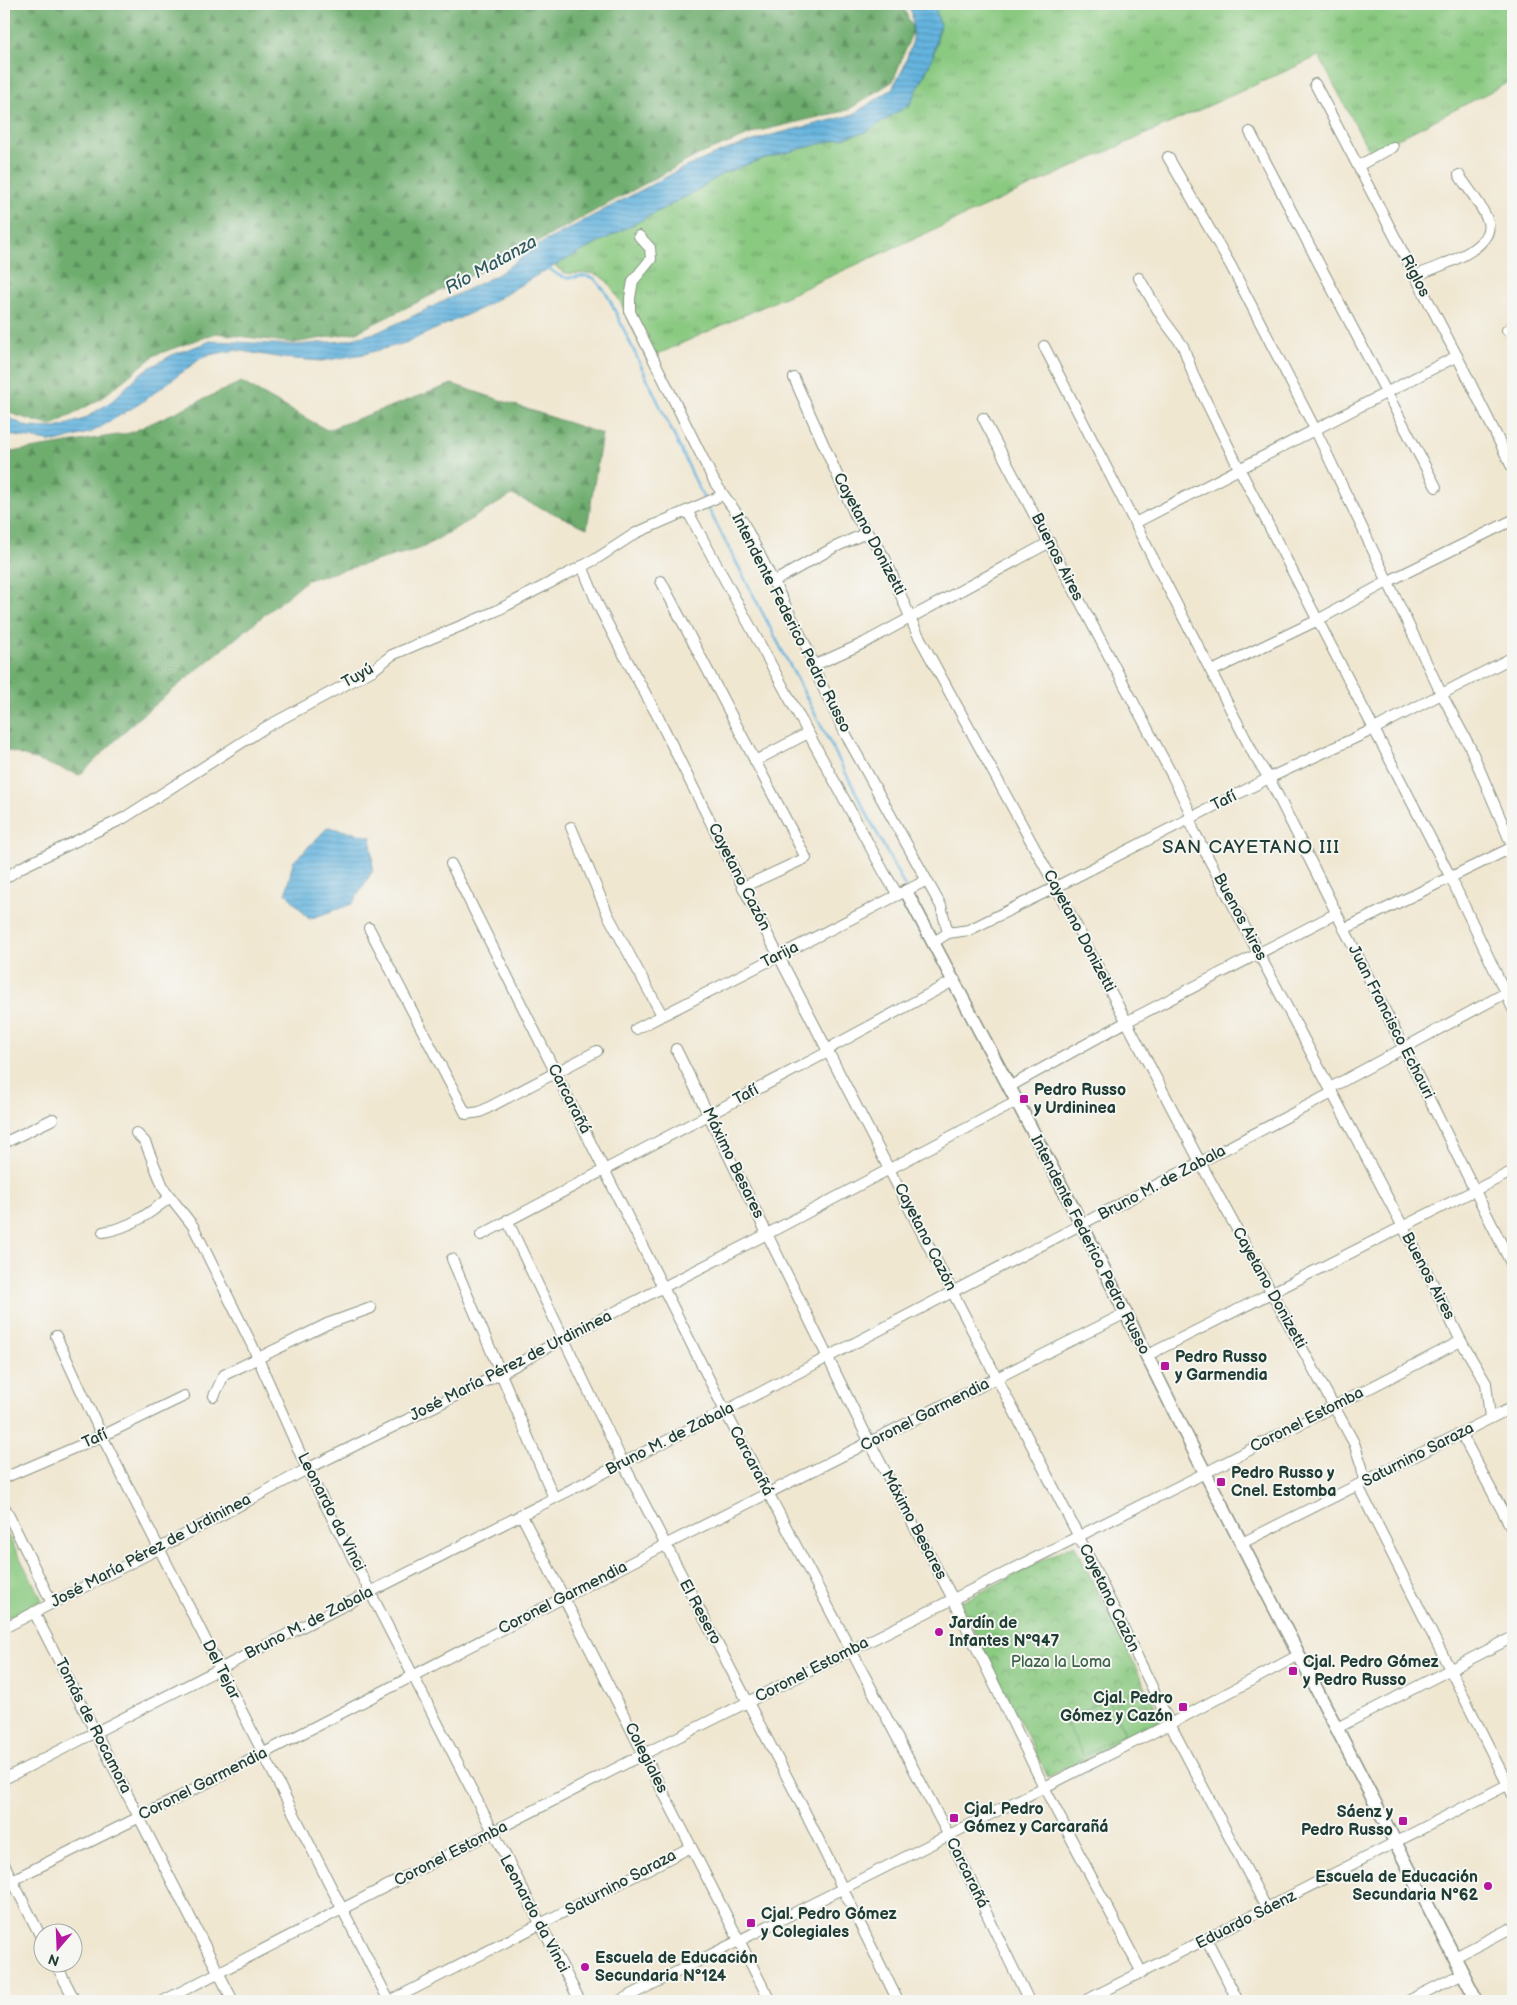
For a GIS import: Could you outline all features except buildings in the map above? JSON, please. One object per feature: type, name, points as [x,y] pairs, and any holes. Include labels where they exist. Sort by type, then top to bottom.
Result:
[{"type":"street","name":"Riglos","points":[[1315,84],[1457,356],[1513,469]]},
{"type":"street","points":[[1250,132],[1436,487]]},
{"type":"street","points":[[1358,166],[1393,147]]},
{"type":"street","points":[[1168,157],[1231,266],[1315,429],[1441,693],[1470,747],[1513,847],[1344,929]]},
{"type":"street","points":[[1415,276],[1472,250],[1484,242],[1488,234],[1486,218],[1459,175]]},
{"type":"street","name":"Intendente Federico Pedro Russo","points":[[639,236],[650,248],[651,259],[649,264],[633,281],[630,312],[715,483],[743,522],[846,733],[925,881],[941,906],[948,933]]},
{"type":"street","points":[[1139,278],[1163,319],[1183,346],[1194,377],[1316,621],[1509,991],[1513,1009]]},
{"type":"street","name":"Juan Francisco Echauri","points":[[1044,346],[1269,778],[1513,1267]]},
{"type":"street","points":[[1135,523],[1386,391],[1457,356]]},
{"type":"street","name":"Cayetano Donizetti","points":[[794,378],[855,515],[885,558],[910,618],[1056,887],[1200,1162],[1273,1292],[1354,1443],[1362,1467],[1361,1485],[1451,1670],[1511,1783],[1513,1795]]},
{"type":"street","name":"Buenos Aires","points":[[983,418],[1173,776],[1190,817],[1192,829],[1432,1282],[1461,1341],[1486,1383],[1490,1418]]},
{"type":"street","name":"Tuyú","points":[[4,879],[22,867],[124,818],[266,727],[373,670],[392,656],[496,611],[582,566],[636,533],[724,495]]},
{"type":"street","points":[[688,512],[808,733],[902,893]]},
{"type":"street","points":[[1212,671],[1316,621],[1387,582],[1513,520]]},
{"type":"street","points":[[773,582],[833,548],[866,533]]},
{"type":"street","points":[[813,666],[864,643],[1050,542]]},
{"type":"street","name":"Cayetano Cazón","points":[[582,566],[598,605],[954,1293],[1078,1535],[1170,1724],[1267,1909]]},
{"type":"street","points":[[661,581],[806,858],[743,887]]},
{"type":"street","name":"Tafí","points":[[934,942],[948,933],[968,930],[1056,887],[1190,817],[1372,730],[1513,657]]},
{"type":"street","points":[[755,761],[808,733]]},
{"type":"street","points":[[571,827],[608,915],[662,1016]]},
{"type":"street","name":"Carcarañá","points":[[451,864],[725,1411],[949,1836],[1029,2001]]},
{"type":"street","name":"Tarija","points":[[636,1029],[925,881]]},
{"type":"street","name":"Intendente Federico Pedro Russo","points":[[902,893],[934,942],[955,980],[1016,1102],[1082,1225],[1124,1314],[1477,2001]]},
{"type":"street","points":[[1009,1087],[1126,1022],[1336,914]]},
{"type":"street","points":[[369,928],[466,1114],[480,1112],[596,1051]]},
{"type":"street","name":"Tafí","points":[[481,1235],[955,980]]},
{"type":"street","points":[[1331,1091],[1509,991]]},
{"type":"street","name":"Máximo Besares","points":[[676,1049],[870,1443],[954,1599],[1044,1787],[1142,1973]]},
{"type":"street","name":"Bruno M. de Zabala","points":[[4,1780],[954,1293],[1331,1091]]},
{"type":"street","name":"José María Pérez de Urdininea","points":[[4,1628],[160,1548],[307,1469],[500,1374],[564,1338],[767,1234],[1016,1102]]},
{"type":"street","points":[[4,1143],[53,1119]]},
{"type":"street","name":"Leonardo da Vinci","points":[[136,1133],[145,1142],[170,1197],[193,1226],[258,1358],[307,1469],[414,1676],[492,1833],[580,2001]]},
{"type":"street","points":[[1146,1356],[1513,1171]]},
{"type":"street","points":[[103,1232],[135,1222],[170,1197]]},
{"type":"street","name":"El Resero","points":[[507,1220],[623,1463],[748,1702],[898,2001]]},
{"type":"street","points":[[452,1259],[554,1498]]},
{"type":"street","points":[[214,1396],[224,1375],[327,1324],[371,1308]]},
{"type":"street","name":"Coronel Garmendia","points":[[8,1882],[414,1676],[564,1596],[1124,1314]]},
{"type":"street","name":"Del Tejar","points":[[56,1336],[102,1436],[389,2001]]},
{"type":"street","name":"Coronel Estomba","points":[[164,2001],[644,1754],[954,1599],[1461,1341]]},
{"type":"street","name":"Tafí","points":[[4,1478],[102,1436],[184,1396]]},
{"type":"street","name":"Saturnino Saraza","points":[[1242,1544],[1513,1407]]},
{"type":"street","points":[[1461,1433],[1513,1531]]},
{"type":"street","points":[[4,1506],[52,1603]]},
{"type":"street","name":"Colegiales","points":[[521,1514],[770,2001]]},
{"type":"street","name":"Tomás de Rocamora","points":[[34,1612],[233,2001]]},
{"type":"street","points":[[1337,1728],[1513,1637]]},
{"type":"street","points":[[619,2001],[1170,1724],[1299,1655]]},
{"type":"street","name":"Eduardo Sáenz","points":[[1085,2001],[1511,1783]]},
{"type":"street","name":"Saturnino Saraza","points":[[389,2001],[691,1847]]},
{"type":"street","points":[[4,1864],[8,1882],[32,1922]]},
{"type":"street","points":[[1455,1957],[1513,1927]]},
{"type":"street","points":[[1207,1940],[1238,2001]]},
{"type":"street","points":[[60,1972],[75,2001]]},
{"type":"street","points":[[1408,2001],[1463,1973]]},
{"type":"green space","points":[[4,4],[902,4],[913,30],[893,81],[848,110],[759,131],[698,155],[515,254],[357,332],[294,343],[216,333],[155,355],[100,399],[51,426],[12,414],[4,404]]},
{"type":"green space","points":[[933,4],[1513,4],[1513,80],[1370,153],[1319,56],[647,359],[621,303],[608,283],[596,274],[565,273],[555,265],[689,195],[724,173],[762,159],[807,147],[910,104],[928,68],[937,42],[937,17]]},
{"type":"green space","points":[[241,382],[327,430],[452,384],[602,434],[587,528],[512,495],[422,548],[307,580],[137,719],[80,775],[4,749],[4,448],[11,452],[130,433]]},
{"type":"green space","points":[[4,1528],[42,1600],[4,1620]]},
{"type":"green space","name":"Plaza la Loma","points":[[1074,1544],[1162,1720],[1048,1777],[960,1603]]},
{"type":"green space","points":[[1107,1698],[1125,1733],[1083,1755],[1065,1720]]},
{"type":"water","points":[[907,4],[933,4],[935,6],[940,25],[932,59],[910,104],[866,132],[762,159],[724,173],[689,195],[537,275],[484,307],[405,343],[364,354],[321,361],[283,358],[235,350],[204,356],[139,404],[92,432],[55,442],[9,435],[4,431],[4,413],[7,417],[28,427],[56,428],[84,419],[112,401],[142,372],[172,355],[211,341],[296,345],[344,341],[378,332],[497,275],[542,243],[681,169],[723,151],[772,135],[852,115],[891,90],[903,69],[913,40],[912,13]]},
{"type":"water","points":[[328,827],[371,837],[373,870],[352,904],[309,919],[286,893],[293,862]]},
{"type":"waterway","points":[[547,267],[558,275],[567,278],[585,276],[594,278],[607,294],[705,501]]},
{"type":"waterway","points":[[707,506],[905,887]]},
{"type":"place","name":"Pedro Russo y Urdininea","points":[[1024,1099]]},
{"type":"place","name":"Pedro Russo y Garmendia","points":[[1165,1366]]},
{"type":"place","name":"Pedro Russo y Cnel. Estomba","points":[[1221,1482]]},
{"type":"place","name":"Jardín de Infantes Nº947","points":[[939,1632]]},
{"type":"place","name":"Cjal. Pedro Gómez y Pedro Russo","points":[[1293,1671]]},
{"type":"place","name":"Cjal. Pedro Gómez y Cazón","points":[[1183,1707]]},
{"type":"place","name":"Cjal. Pedro Gómez y Carcarañá","points":[[954,1818]]},
{"type":"place","name":"Sáenz y Pedro Russo","points":[[1403,1821]]},
{"type":"place","name":"Escuela de Educación Secundaria Nº62","points":[[1488,1886]]},
{"type":"place","name":"Cjal. Pedro Gómez y Colegiales","points":[[751,1923]]},
{"type":"place","name":"Escuela de Educación Secundaria Nº124","points":[[585,1967]]},
{"type":"district","name":"SAN CAYETANO III","points":[[1251,847]]},
{"type":"water label","name":"Río Matanza","points":[[491,265]]}]
